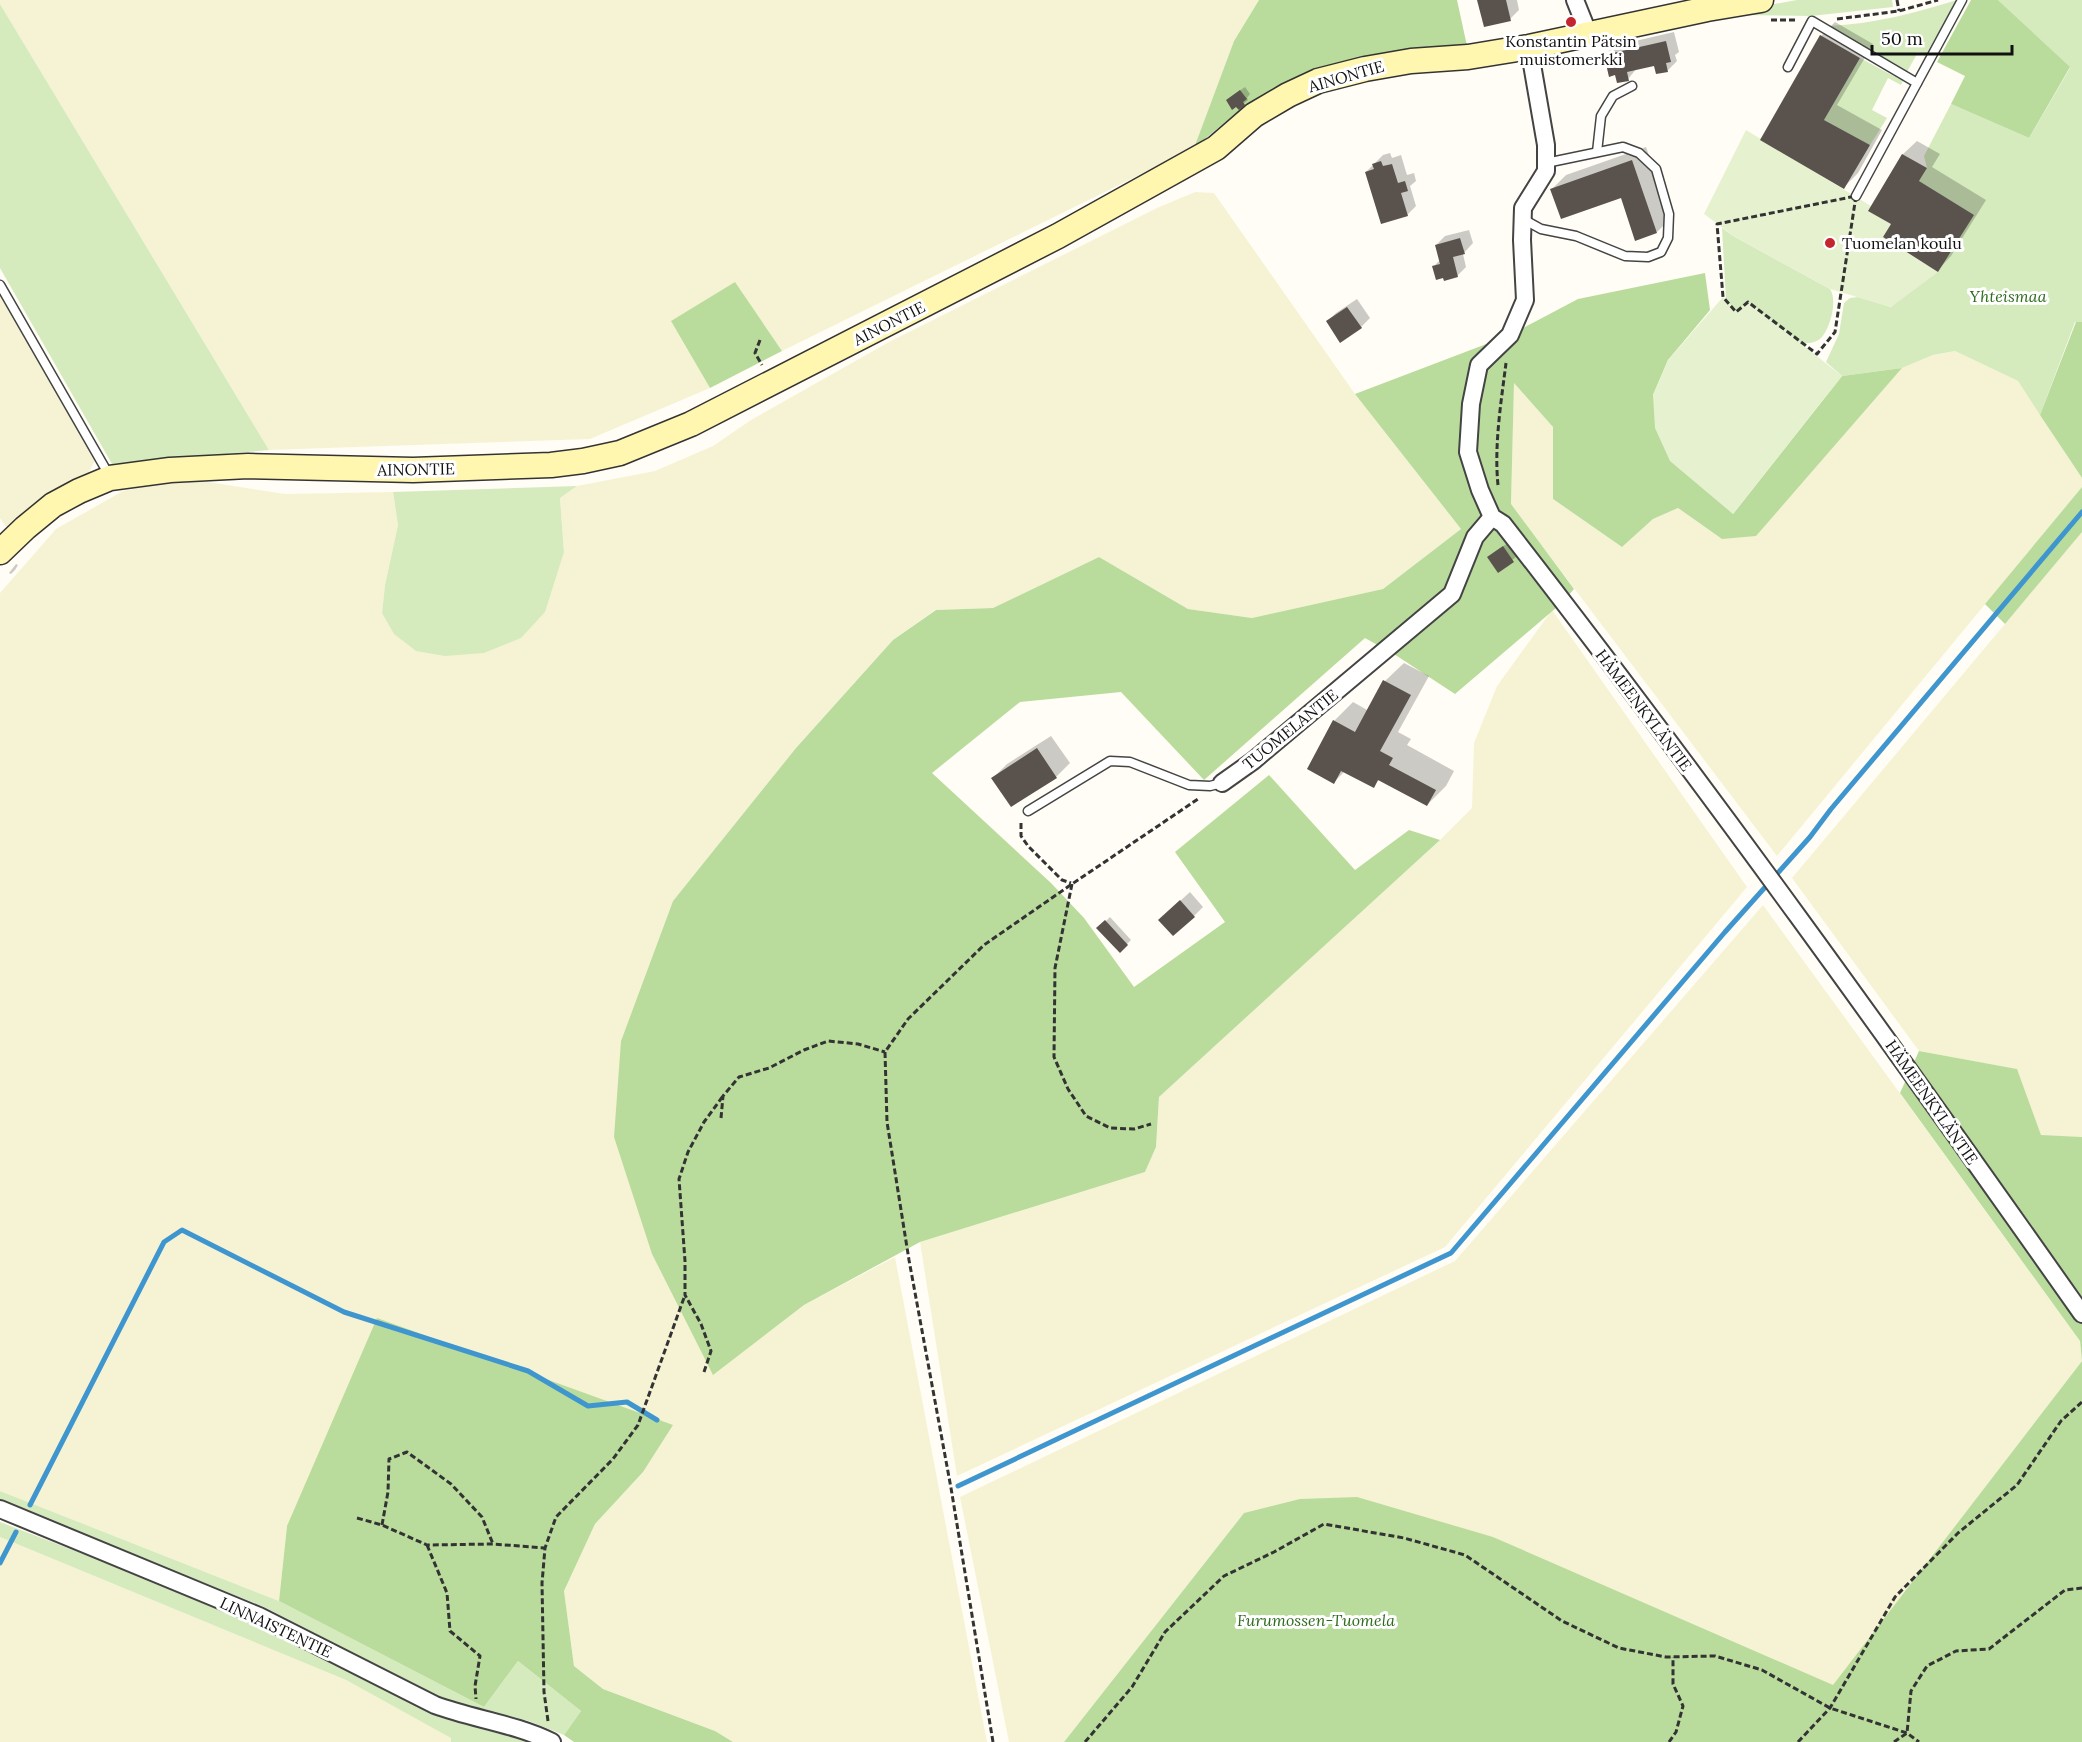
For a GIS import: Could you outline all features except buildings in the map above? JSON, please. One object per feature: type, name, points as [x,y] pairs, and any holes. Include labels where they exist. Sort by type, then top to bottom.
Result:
[{"type":"street","points":[[1575,0],[1589,35]]},
{"type":"street","name":"AINONTIE","points":[[0,552],[53,506],[79,491],[110,478],[170,470],[248,466],[413,470],[551,465],[620,453],[690,424],[1058,236],[1216,148],[1254,115],[1318,81],[1365,69],[1411,61],[1468,57],[1529,47],[1707,9],[1761,0]]},
{"type":"street","name":"HÄMEENKYLÄNTIE","points":[[1529,47],[1546,145],[1546,171],[1523,208],[1526,300],[1510,335],[1479,365],[1471,404],[1468,452],[1480,490],[1497,521],[1563,602],[1894,1047],[2082,1314]]},
{"type":"street","name":"TUOMELANTIE","points":[[1222,783],[1253,761],[1452,594],[1475,537],[1497,521]]},
{"type":"street","name":"LINNAISTENTIE","points":[[0,1509],[259,1616],[435,1705],[478,1719],[533,1732],[551,1742]]},
{"type":"lane","points":[[1856,196],[1962,0]]},
{"type":"lane","points":[[1788,67],[1812,21],[1917,83]]},
{"type":"lane","points":[[1597,152],[1601,116],[1612,96],[1632,87]]},
{"type":"lane","points":[[1522,219],[1541,229],[1576,236],[1625,256],[1648,257],[1661,252],[1668,238],[1669,214],[1656,170],[1639,153],[1623,147],[1546,163]]},
{"type":"lane","points":[[0,285],[110,478]]},
{"type":"lane","points":[[1028,811],[1110,761],[1130,762],[1189,785],[1210,786],[1222,783]]},
{"type":"path","points":[[1897,0],[1899,11]]},
{"type":"path","points":[[1856,196],[1835,332],[1817,354],[1748,302],[1736,312],[1723,297],[1718,224],[1856,196]]},
{"type":"path","points":[[1497,521],[1500,415],[1510,335]]},
{"type":"path","points":[[760,340],[755,353],[772,382]]},
{"type":"path","points":[[993,1742],[887,1122],[885,1052],[908,1019],[984,945],[1222,783]]},
{"type":"path","points":[[1028,811],[1022,820],[1021,836],[1062,880],[1072,884]]},
{"type":"path","points":[[1072,884],[1055,968],[1054,1057],[1068,1089],[1086,1116],[1110,1128],[1134,1129],[1151,1124]]},
{"type":"path","points":[[551,1742],[544,1692],[542,1583],[545,1548],[556,1517],[614,1459],[638,1425],[685,1295],[679,1179],[688,1152],[704,1122],[739,1077],[769,1068],[804,1050],[828,1041],[858,1044],[885,1052]]},
{"type":"path","points":[[721,1118],[723,1096]]},
{"type":"path","points":[[685,1295],[701,1324],[711,1351],[704,1372]]},
{"type":"path","points":[[1798,1742],[1830,1708],[1895,1597],[1958,1533],[2017,1485],[2061,1421],[2082,1402]]},
{"type":"path","points":[[382,1525],[388,1492],[389,1459],[407,1452],[451,1484],[482,1517],[493,1544]]},
{"type":"path","points":[[357,1518],[382,1525],[427,1545],[493,1544],[545,1548]]},
{"type":"path","points":[[1085,1742],[1132,1687],[1165,1632],[1224,1576],[1324,1524],[1404,1538],[1465,1555],[1562,1621],[1619,1647],[1673,1657],[1715,1656],[1762,1670],[1830,1708],[1907,1733],[1919,1742]]},
{"type":"path","points":[[427,1545],[447,1593],[450,1631],[480,1656],[475,1686],[478,1719]]},
{"type":"path","points":[[1894,1742],[1907,1733],[1911,1690],[1927,1666],[1956,1651],[1989,1649],[2065,1590],[2082,1588]]},
{"type":"path","points":[[1669,1742],[1676,1732],[1683,1706],[1673,1684],[1673,1657]]},
{"type":"shaded area","points":[[0,0],[1259,0],[1234,41],[1194,148],[782,351],[735,283],[672,321],[710,388],[590,439],[269,450],[0,4]]},
{"type":"shaded area","points":[[1195,192],[1214,193],[1355,394],[1461,529],[1383,589],[1252,618],[1188,609],[1099,557],[993,608],[935,610],[893,640],[796,748],[673,901],[621,1041],[713,1374],[804,1305],[895,1257],[987,1742],[733,1742],[715,1731],[603,1689],[574,1666],[564,1591],[595,1524],[643,1472],[287,1526],[279,1601],[0,1491],[0,593],[56,529],[123,491],[189,479],[285,494],[393,492],[398,525],[385,585],[382,614],[564,552],[560,498],[577,486],[655,471],[713,446],[751,420],[889,342],[1157,208]]},
{"type":"shaded area","points":[[0,294],[95,460],[86,478],[6,527],[0,518]]},
{"type":"shaded area","points":[[1955,351],[2018,381],[2082,478],[2082,487],[1777,856],[1511,505],[1514,382],[1553,427],[1553,499],[1622,547],[1653,519],[1678,508],[1722,539],[1807,476],[1902,368],[1933,355]]},
{"type":"shaded area","points":[[2082,532],[2082,1137],[2041,1136],[2016,1069],[1919,1051],[1792,878]]},
{"type":"shaded area","points":[[1552,610],[1747,887],[1445,1247],[957,1476],[920,1242],[1145,1172],[1156,1147],[1159,1097],[1440,840],[1472,808],[1474,743],[1497,686]]},
{"type":"shaded area","points":[[1763,905],[2080,1341],[2082,1361],[1833,1686],[1493,1537],[1244,1513],[1064,1742],[1009,1742],[960,1497],[1455,1261]]},
{"type":"shaded area","points":[[0,1537],[346,1680],[452,1738],[475,1742],[0,1742]]},
{"type":"green space","points":[[1259,0],[1457,0],[1467,46],[1288,85],[1236,113],[1194,148],[1234,41]]},
{"type":"green space","points":[[1797,0],[1892,0],[1893,7],[1811,16],[1740,15],[1736,11]]},
{"type":"green space","points":[[1957,0],[1925,56],[1918,52],[1907,72],[1829,26],[1894,17]]},
{"type":"green space","points":[[1971,0],[1998,0],[2070,67],[2029,138],[1951,104],[1965,76],[1937,62]]},
{"type":"green space","name":"Yhteismaa","points":[[1998,0],[2082,0],[2082,322],[2075,322],[2040,415],[2018,381],[1955,351],[1933,355],[1902,368],[1842,376],[1826,362],[1839,334],[1844,303],[1850,298],[1858,297],[1891,307],[1973,215],[1919,181],[1927,168],[1924,156],[1951,104],[2029,138],[2070,68]]},
{"type":"green space","points":[[0,4],[269,450],[112,464],[0,268]]},
{"type":"green space","points":[[1860,58],[1903,81],[1901,85],[1888,78],[1872,110],[1887,118],[1870,145],[1824,120]]},
{"type":"green space","points":[[1746,130],[1871,206],[1891,224],[1883,237],[1938,272],[1891,307],[1830,289],[1735,237],[1704,214]]},
{"type":"green space","points":[[1722,228],[1830,289],[1833,300],[1832,315],[1820,339],[1802,344],[1748,302],[1736,312],[1726,299]]},
{"type":"green space","points":[[1705,273],[1710,310],[1668,360],[1653,395],[1733,514],[1842,376],[1902,368],[1756,536],[1722,539],[1678,508],[1653,519],[1622,547],[1553,499],[1553,427],[1514,383],[1511,504],[1574,589],[1563,602],[1455,694],[1365,638],[1204,780],[1121,692],[1020,702],[932,773],[1051,883],[1084,918],[1134,987],[1225,922],[1175,852],[1269,775],[1355,870],[1409,830],[1440,840],[1159,1097],[1156,1147],[1145,1172],[920,1242],[804,1305],[713,1375],[652,1254],[614,1137],[621,1041],[673,901],[796,748],[893,640],[936,610],[993,608],[1099,557],[1188,609],[1252,618],[1383,589],[1461,529],[1355,394],[1510,335],[1578,299]]},
{"type":"green space","points":[[735,282],[782,351],[710,388],[671,321]]},
{"type":"green space","points":[[1723,297],[1736,312],[1748,302],[1842,376],[1733,514],[1670,461],[1655,428],[1653,395],[1668,360]]},
{"type":"green space","points":[[2076,322],[2082,322],[2082,478],[2040,415]]},
{"type":"green space","points":[[577,486],[560,498],[564,552],[545,612],[521,638],[484,653],[445,656],[416,651],[394,634],[382,613],[385,585],[398,525],[393,492]]},
{"type":"green space","points":[[2082,487],[2082,532],[2005,624],[1985,604]]},
{"type":"green space","points":[[1919,1051],[2017,1069],[2041,1135],[2082,1137],[2082,1361],[2080,1341],[1900,1093]]},
{"type":"green space","points":[[377,1318],[673,1425],[643,1472],[595,1524],[564,1591],[574,1666],[603,1689],[715,1731],[733,1742],[574,1742],[564,1735],[581,1711],[518,1661],[484,1707],[279,1601],[287,1526]]},
{"type":"green space","name":"Furumossen-Tuomela","points":[[2082,1361],[2082,1742],[1064,1742],[1244,1513],[1300,1499],[1357,1497],[1493,1537],[1833,1685]]},
{"type":"green space","points":[[0,1491],[279,1601],[484,1707],[518,1661],[581,1711],[564,1735],[529,1721],[490,1713],[438,1696],[262,1606],[0,1502]]},
{"type":"green space","points":[[0,1522],[250,1621],[395,1695],[457,1721],[530,1742],[451,1742],[451,1738],[346,1680],[0,1537]]},
{"type":"waterway","points":[[958,1486],[1451,1253],[1725,932],[1810,837],[1831,809],[2082,512]]},
{"type":"waterway","points":[[30,1505],[164,1242],[182,1230],[344,1312],[528,1371],[588,1406],[627,1402],[657,1420]]},
{"type":"waterway","points":[[0,1563],[16,1532]]},
{"type":"place","name":"Konstantin Pätsin muistomerkki","points":[[1571,22]]},
{"type":"place","name":"Tuomelan koulu","points":[[1830,243]]}]
